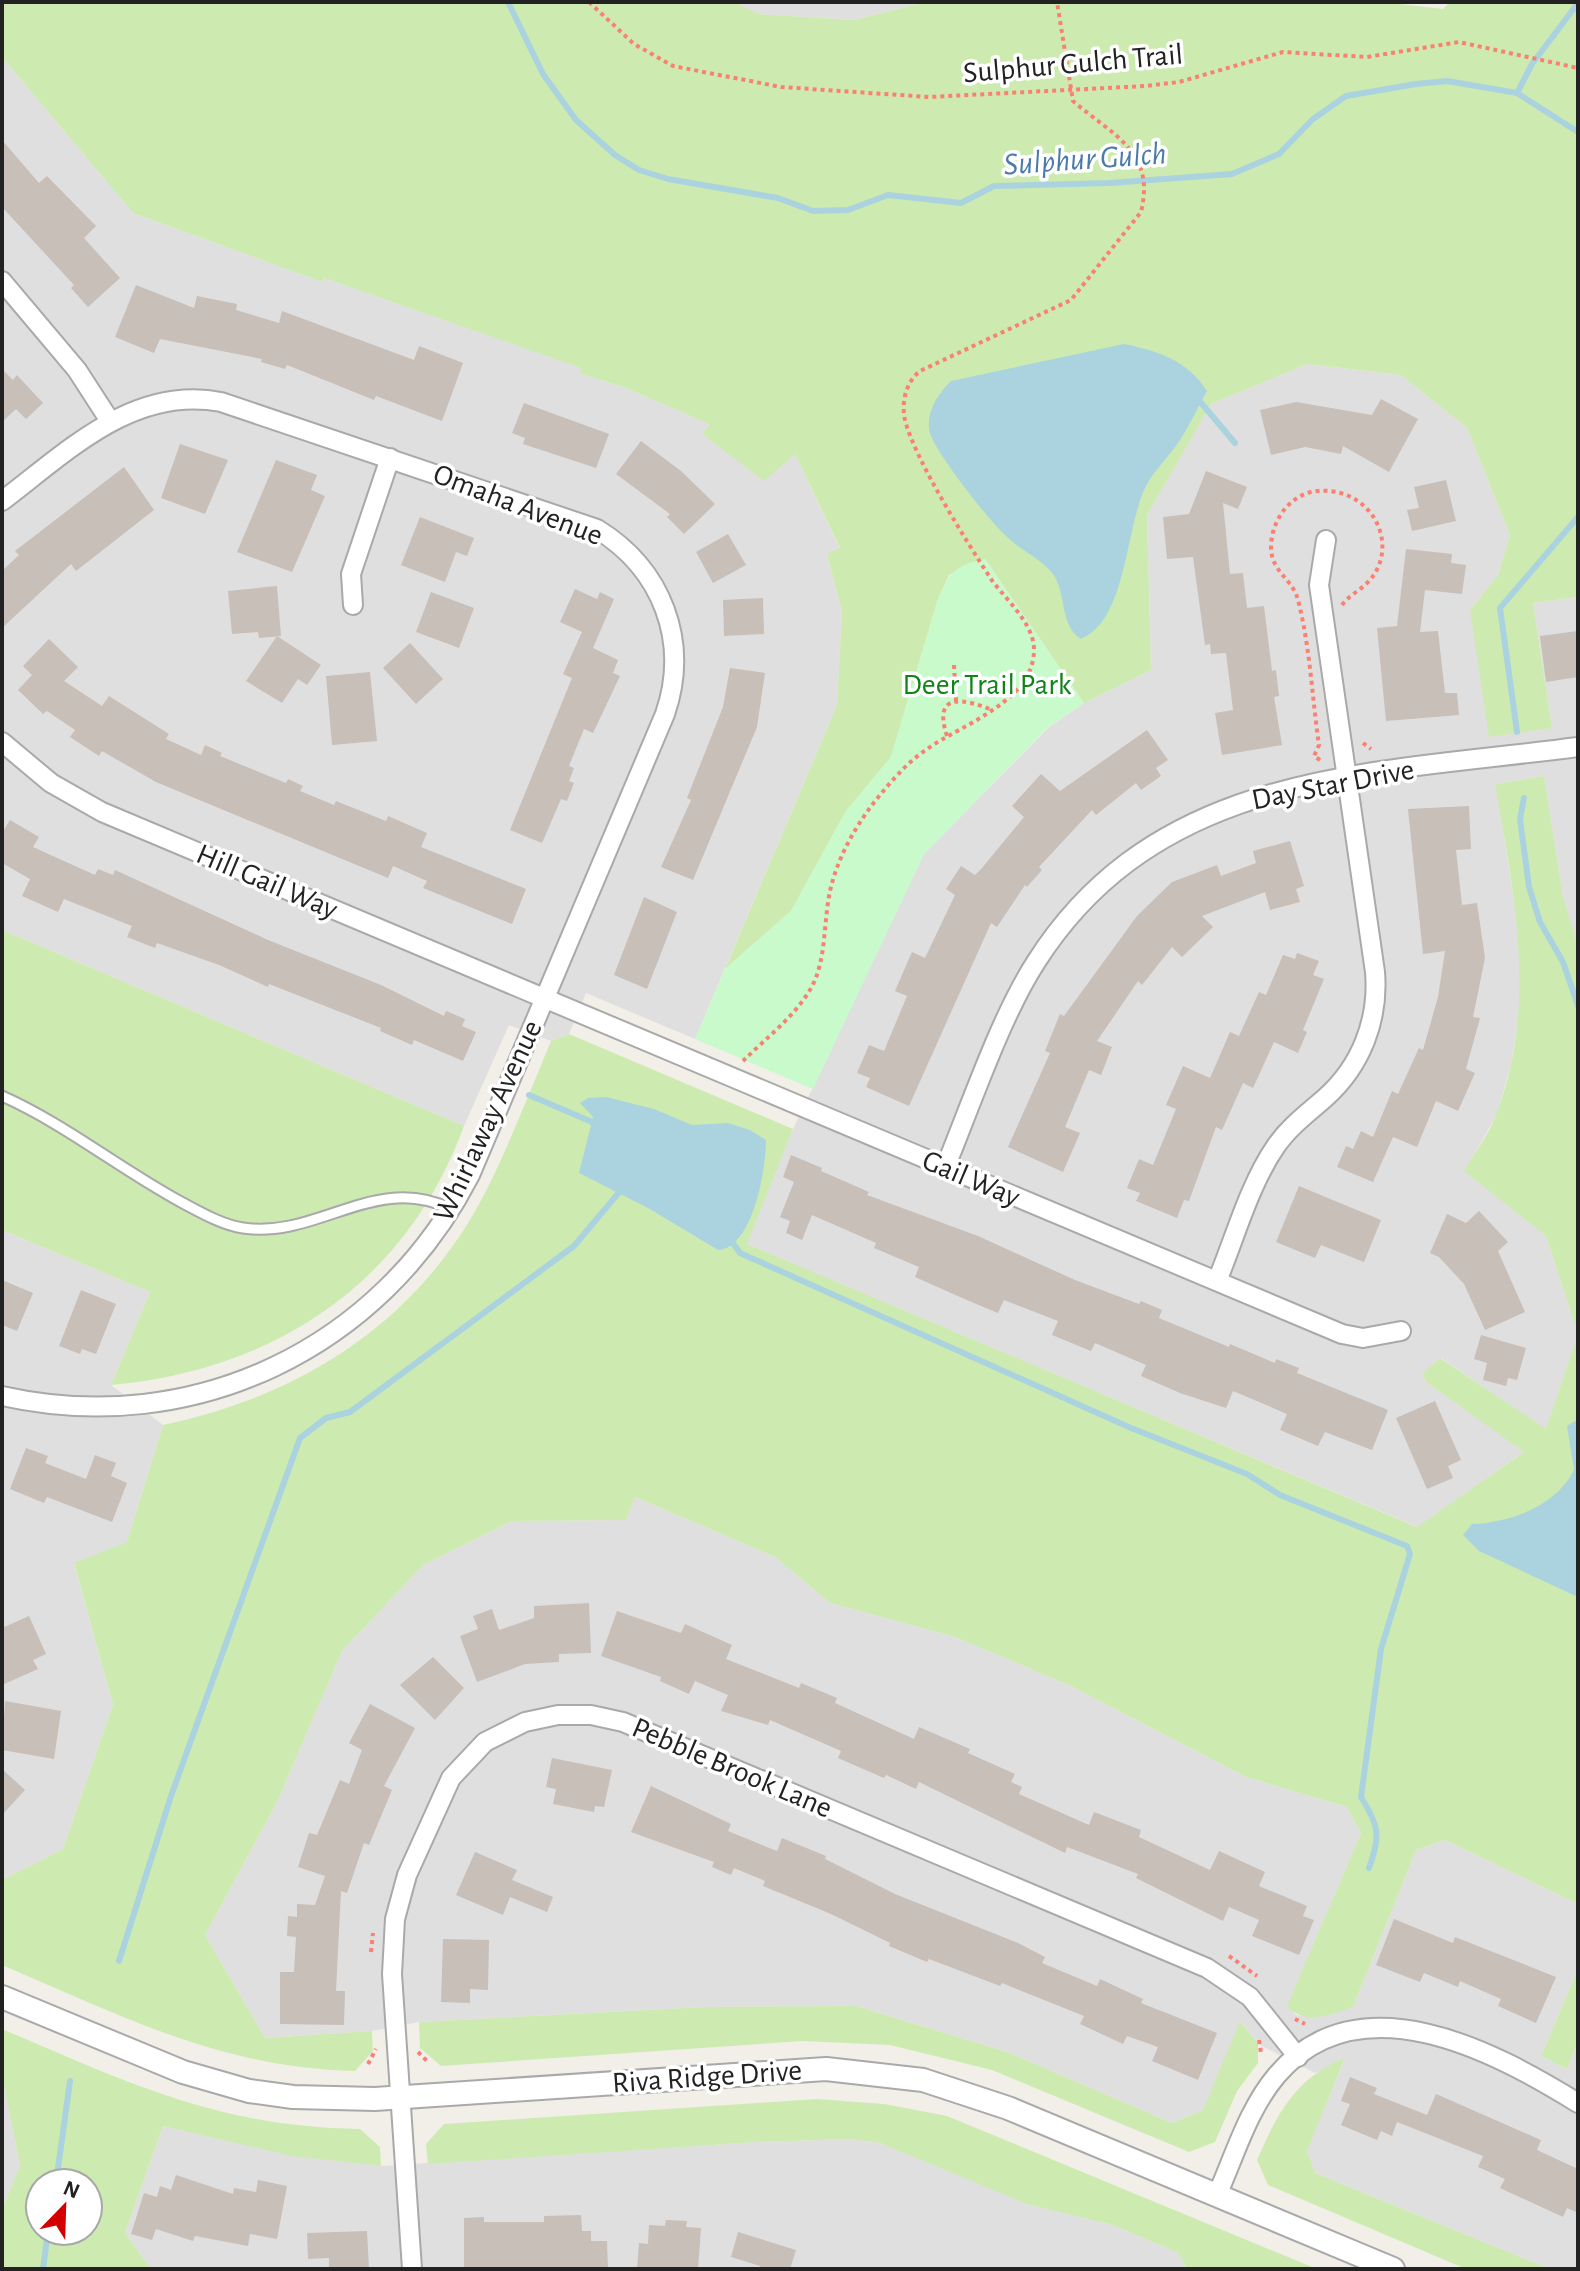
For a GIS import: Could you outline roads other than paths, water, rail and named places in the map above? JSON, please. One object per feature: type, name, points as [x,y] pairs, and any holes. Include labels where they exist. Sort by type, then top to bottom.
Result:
[{"type":"street","points":[[2,281],[77,370],[110,421]]},
{"type":"street","name":"Omaha Avenue","points":[[2,501],[110,421],[154,402],[213,400],[597,529],[641,564],[656,587],[670,622],[675,660],[670,699],[544,999]]},
{"type":"street","points":[[353,605],[351,574],[390,458]]},
{"type":"street","points":[[1217,1281],[1270,1155],[1288,1132],[1347,1074],[1359,1056],[1371,1022],[1375,972],[1319,585],[1326,540]]},
{"type":"street","name":"Hill Gail Way","points":[[2,742],[51,783],[102,812],[544,999]]},
{"type":"street","name":"Day Star Drive","points":[[945,1168],[1024,983],[1059,930],[1099,885],[1149,847],[1205,815],[1257,796],[1346,778],[1578,747]]},
{"type":"street","name":"Gail Way","points":[[544,999],[1342,1334],[1363,1338],[1401,1331]]},
{"type":"street","name":"Whirlaway Avenue","points":[[2,1396],[68,1406],[133,1406],[205,1393],[249,1378],[326,1338],[367,1309],[412,1264],[451,1209],[479,1154],[544,999]]},
{"type":"street","name":"Pebble Brook Lane","points":[[412,2269],[393,1989],[393,1936],[407,1875],[434,1812],[456,1772],[485,1742],[525,1722],[574,1714],[607,1717],[632,1726],[1207,1968],[1250,1997],[1298,2057]]},
{"type":"street","name":"Riva Ridge Drive","points":[[2,1997],[163,2065],[227,2086],[293,2097],[401,2098],[796,2070],[876,2073],[939,2084],[986,2099],[1393,2269]]},
{"type":"street","points":[[1217,2195],[1261,2098],[1278,2075],[1298,2057],[1352,2031],[1372,2027],[1415,2030],[1506,2065],[1578,2103]]},
{"type":"lane","points":[[2,1096],[55,1124],[145,1183],[233,1226],[253,1229],[287,1225],[375,1200],[406,1195],[432,1199],[451,1209]]},
{"type":"water","points":[[1124,344],[1171,358],[1199,380],[1207,391],[1180,440],[1144,490],[1116,595],[1107,614],[1096,629],[1081,639],[1069,626],[1060,589],[1052,573],[996,526],[949,467],[932,438],[930,415],[938,397],[951,381]]},
{"type":"water","points":[[606,1097],[654,1109],[692,1125],[728,1123],[750,1130],[766,1140],[755,1205],[749,1222],[730,1246],[718,1250],[648,1208],[579,1173],[593,1117],[580,1103],[588,1098]]},
{"type":"water","points":[[1578,1419],[1578,1597],[1479,1551],[1463,1535],[1472,1524],[1516,1516],[1556,1494],[1574,1470],[1567,1426]]},
{"type":"waterway","name":"Sulphur Gulch","points":[[508,2],[543,74],[576,120],[615,155],[639,170],[668,179],[778,198],[813,211],[848,210],[888,195],[961,203],[994,186],[1110,183],[1232,174],[1279,154],[1313,119],[1346,96],[1416,84],[1447,81],[1517,93],[1578,132]]},
{"type":"waterway","points":[[1517,93],[1532,64],[1578,3]]},
{"type":"waterway","points":[[1197,398],[1235,443]]},
{"type":"waterway","points":[[1517,732],[1500,608],[1578,517]]},
{"type":"waterway","points":[[1524,798],[1520,819],[1529,887],[1540,922],[1563,962],[1578,1006]]},
{"type":"waterway","points":[[529,1095],[599,1125]]},
{"type":"waterway","points":[[119,1961],[171,1796],[300,1438],[326,1418],[350,1412],[574,1246],[621,1190]]},
{"type":"waterway","points":[[730,1239],[740,1253],[1131,1428],[1247,1474],[1280,1495],[1407,1546],[1410,1554],[1381,1649],[1361,1797],[1376,1831],[1369,1868]]},
{"type":"waterway","points":[[58,2167],[70,2081]]},
{"type":"waterway","points":[[43,2269],[46,2247]]},
{"type":"park label","name":"Deer Trail Park","points":[[987,685]]}]
